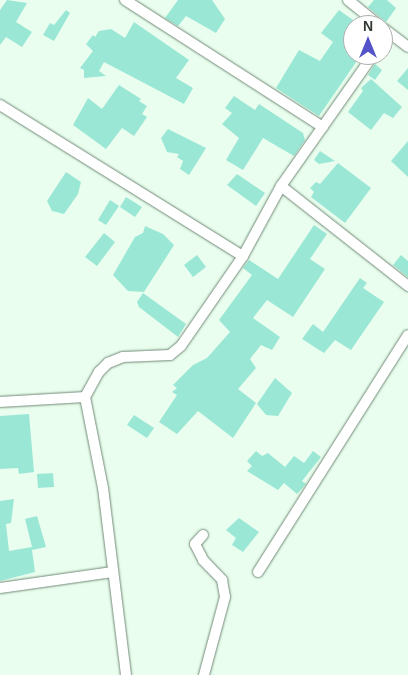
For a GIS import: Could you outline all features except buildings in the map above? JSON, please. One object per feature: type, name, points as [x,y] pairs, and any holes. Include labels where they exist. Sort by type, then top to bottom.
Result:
[{"type":"street","points":[[125,0],[323,126]]},
{"type":"street","points":[[348,0],[367,15]]},
{"type":"street","points":[[393,39],[408,47]]},
{"type":"street","points":[[126,675],[103,488],[85,397],[99,372],[108,363],[123,357],[170,354],[181,346],[243,256],[281,186],[366,65]]},
{"type":"street","points":[[0,105],[243,256]]},
{"type":"street","points":[[281,186],[408,286]]},
{"type":"street","points":[[258,572],[408,336]]},
{"type":"street","points":[[0,402],[85,397]]},
{"type":"street","points":[[203,535],[195,544],[203,560],[222,580],[225,597],[204,675]]},
{"type":"street","points":[[0,588],[113,572]]}]
